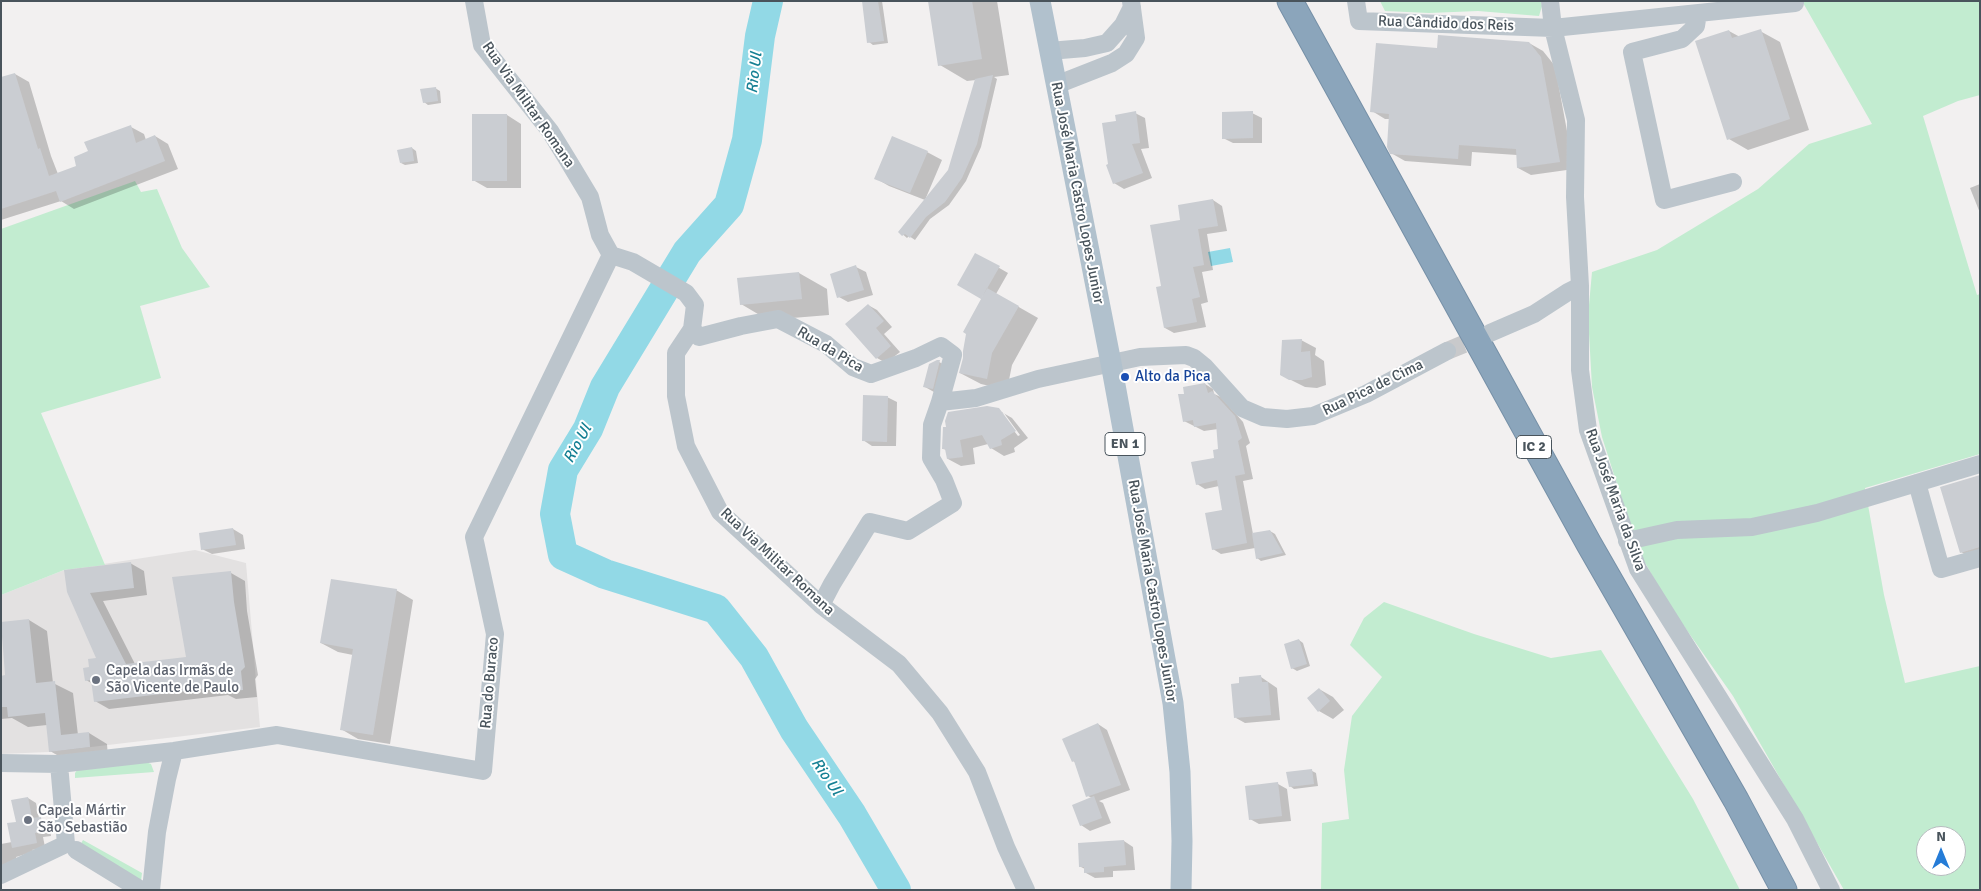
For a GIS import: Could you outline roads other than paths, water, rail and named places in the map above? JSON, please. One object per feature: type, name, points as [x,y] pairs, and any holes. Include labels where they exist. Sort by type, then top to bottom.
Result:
[{"type":"highway","name":"IC 2","points":[[1274,1],[1552,508],[1717,794],[1768,890]]},
{"type":"highway","name":"IC 2","points":[[1290,1],[1584,536],[1731,792],[1784,890]]},
{"type":"main road","name":"Rua José Maria Castro Lopes Junior","points":[[1040,1],[1111,363],[1173,703],[1180,772],[1182,842],[1180,890]]},
{"type":"street","name":"Rua Via Militar Romana","points":[[474,1],[482,45],[550,131],[590,197],[600,235],[611,254],[633,262],[686,294],[695,305],[692,329],[676,353],[676,396],[686,446],[720,512],[821,605],[899,664],[940,713],[977,772],[1006,847],[1026,890]]},
{"type":"street","name":"Rua Cândido dos Reis","points":[[1356,1],[1359,21],[1554,28]]},
{"type":"street","name":"Rua José Maria da Silva","points":[[1550,1],[1554,28],[1576,120],[1575,197],[1580,286],[1580,370],[1588,430],[1626,541],[1638,569],[1795,819],[1831,890]]},
{"type":"street","points":[[1554,28],[1795,3]]},
{"type":"street","points":[[1049,51],[1085,48],[1107,43],[1124,25],[1131,4]]},
{"type":"street","points":[[1056,85],[1112,63],[1126,54],[1136,38],[1131,4]]},
{"type":"street","points":[[1698,13],[1696,26],[1682,39],[1632,52],[1664,200],[1733,182]]},
{"type":"street","name":"Rua do Buraco","points":[[174,751],[278,735],[483,771],[495,634],[474,537],[611,254]]},
{"type":"street","points":[[1490,334],[1534,314],[1580,286]]},
{"type":"street","name":"Rua da Pica","points":[[692,329],[699,337],[778,319],[826,344],[853,367],[871,374],[916,358],[941,346],[953,355],[940,402]]},
{"type":"street","name":"Rua Pica de Cima","points":[[1111,363],[1140,357],[1186,355],[1194,358],[1205,367],[1242,408],[1263,417],[1287,419],[1313,416],[1366,394],[1448,351]]},
{"type":"street","points":[[821,605],[870,522],[908,530],[954,503],[944,480],[931,458],[932,425],[940,402],[976,398],[1038,379],[1111,363]]},
{"type":"street","points":[[1626,541],[1677,530],[1752,527],[1817,514],[1980,464]]},
{"type":"street","points":[[1917,483],[1941,569],[1980,558]]},
{"type":"street","points":[[1,762],[59,764],[174,751],[166,779],[157,832],[151,890]]},
{"type":"street","points":[[59,764],[71,847]]},
{"type":"street","points":[[1,874],[71,847]]},
{"type":"street","points":[[71,847],[141,890]]},
{"type":"water","points":[[1230,248],[1233,262],[1211,266],[1208,252]]},
{"type":"waterway","name":"Rio Ul","points":[[768,1],[760,36],[747,140],[729,205],[687,252],[605,387],[588,429],[563,470],[555,514],[563,555],[605,574],[716,609],[754,657],[794,729],[852,815],[896,890]]},
{"type":"tunnel","points":[[1447,351],[1486,335]]},
{"type":"place","name":"Alto da Pica","points":[[1125,377]]},
{"type":"place","name":"Capela das Irmãs de São Vicente de Paulo","points":[[96,680]]},
{"type":"place","name":"Capela Mártir São Sebastião","points":[[28,820]]}]
